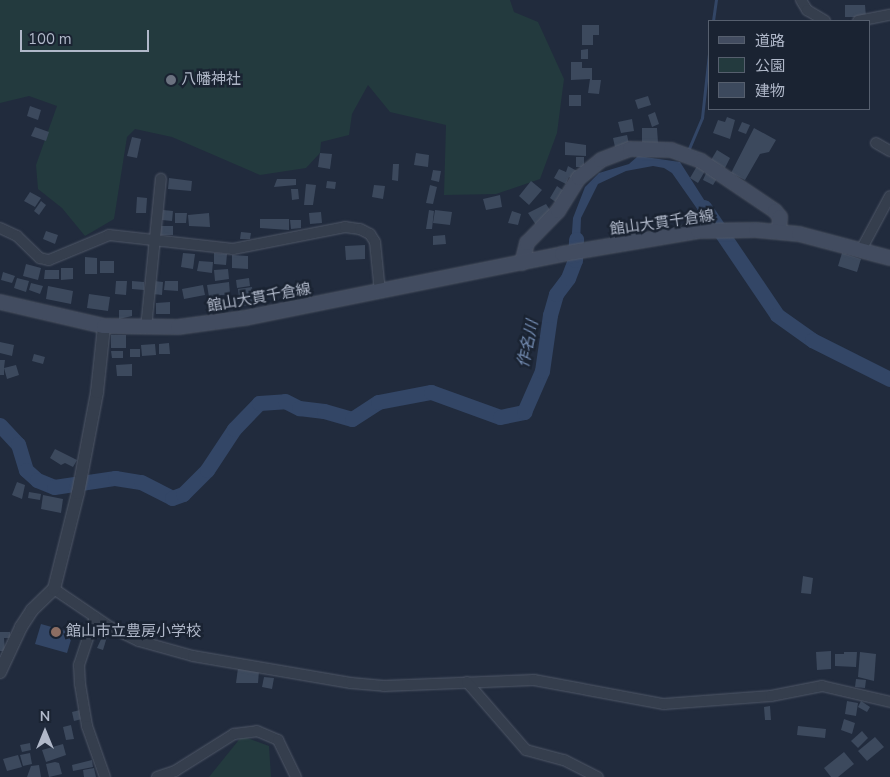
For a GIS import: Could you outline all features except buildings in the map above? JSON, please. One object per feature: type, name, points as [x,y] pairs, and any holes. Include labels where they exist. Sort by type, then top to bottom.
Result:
[{"type":"main road","points":[[522,263],[527,242],[548,225],[579,178],[596,164],[630,149],[656,149],[686,154],[775,211],[780,217],[779,231]]},
{"type":"main road","name":"館山大貫千倉線","points":[[0,302],[104,326],[146,328],[228,321],[562,254],[706,231],[779,231],[890,258]]},
{"type":"street","points":[[801,0],[807,10],[823,20]]},
{"type":"street","points":[[863,20],[890,15]]},
{"type":"street","points":[[876,143],[890,151]]},
{"type":"street","points":[[146,328],[162,179]]},
{"type":"street","points":[[861,250],[890,196]]},
{"type":"street","points":[[0,228],[17,236],[40,258],[49,260],[108,235],[233,249],[345,227],[360,229],[370,234],[375,242],[380,292]]},
{"type":"street","points":[[0,672],[21,627],[32,610],[54,589],[78,493],[98,392],[104,326]]},
{"type":"street","points":[[54,589],[95,617],[139,641],[236,664],[372,685],[534,680],[664,704],[771,696],[822,686],[890,702]]},
{"type":"street","points":[[95,617],[79,665],[80,684],[87,726],[105,777]]},
{"type":"street","points":[[467,682],[526,750],[564,760],[598,777]]},
{"type":"street","points":[[157,777],[175,771],[234,734],[257,731],[278,740],[296,777]]},
{"type":"green space","points":[[0,0],[510,0],[514,12],[538,22],[564,79],[557,133],[540,179],[496,194],[444,195],[446,125],[390,112],[368,85],[352,114],[349,135],[321,142],[320,153],[306,168],[260,175],[172,137],[135,129],[127,137],[114,219],[85,236],[62,208],[38,189],[36,165],[57,106],[29,96],[0,103]]},
{"type":"green space","points":[[242,736],[269,746],[271,777],[209,777]]},
{"type":"water","points":[[638,156],[680,162],[708,206],[722,222],[707,223],[672,173],[664,168],[653,166],[626,171],[598,184],[581,218],[580,244],[571,246],[573,218],[585,187],[599,173],[629,164]]},
{"type":"water","points":[[41,624],[73,633],[67,653],[35,644]]},
{"type":"waterway","points":[[713,20],[716,0]]},
{"type":"waterway","points":[[688,151],[702,118],[708,63]]},
{"type":"waterway","name":"作名川","points":[[704,207],[777,315],[812,340],[890,379]]},
{"type":"waterway","name":"作名川","points":[[0,425],[18,444],[26,470],[37,480],[54,487],[115,478],[141,482],[172,498],[183,494],[207,470],[234,429],[259,403],[285,401],[299,408],[324,411],[352,419],[378,402],[431,392],[500,417],[524,412],[542,371],[550,315],[556,294],[568,278],[575,260],[576,239]]},
{"type":"place","name":"八幡神社","points":[[171,80]]},
{"type":"place","name":"館山市立豊房小学校","points":[[56,632]]}]
